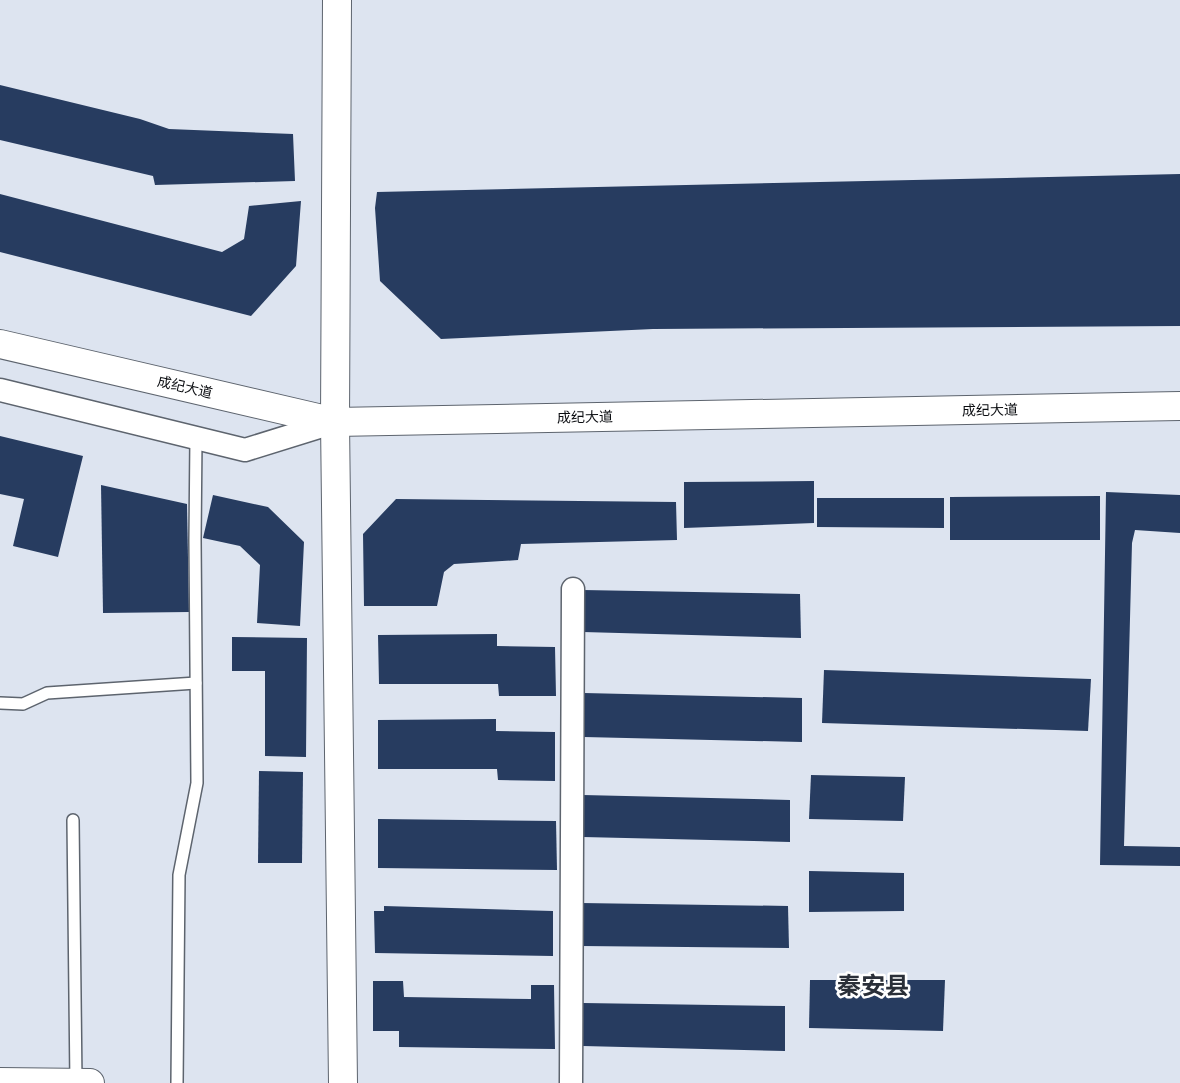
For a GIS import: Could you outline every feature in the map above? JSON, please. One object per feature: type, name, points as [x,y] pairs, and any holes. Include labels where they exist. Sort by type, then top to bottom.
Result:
[{"type":"main road","points":[[338,0],[335,422],[343,1083]]},
{"type":"main road","name":"成纪大道","points":[[0,344],[335,422],[1180,406]]},
{"type":"main road","points":[[0,1082],[90,1083]]},
{"type":"street","points":[[0,390],[246,450],[335,422]]},
{"type":"street","points":[[571,1083],[573,589]]},
{"type":"lane","points":[[177,1083],[179,876],[197,783],[196,438]]},
{"type":"lane","points":[[0,703],[23,704],[47,693],[196,682]]},
{"type":"lane","points":[[73,820],[76,1082]]},
{"type":"building","points":[[0,85],[140,119],[169,129],[293,134],[295,181],[155,185],[153,176],[0,140]]},
{"type":"building","points":[[1180,174],[1180,326],[653,329],[441,339],[380,281],[375,208],[377,192]]},
{"type":"building","points":[[0,194],[222,252],[244,239],[249,206],[301,201],[296,266],[251,316],[0,252]]},
{"type":"building","points":[[0,436],[83,456],[58,557],[13,546],[24,499],[0,494]]},
{"type":"building","points":[[814,481],[814,523],[684,528],[684,482]]},
{"type":"building","points":[[101,485],[187,504],[189,612],[103,613]]},
{"type":"building","points":[[1106,492],[1180,495],[1180,533],[1135,530],[1132,543],[1124,846],[1180,847],[1180,866],[1100,865]]},
{"type":"building","points":[[213,495],[268,507],[304,542],[300,626],[257,623],[260,565],[240,546],[203,538]]},
{"type":"building","points":[[1100,496],[1100,540],[950,540],[950,497]]},
{"type":"building","points":[[817,498],[944,498],[944,528],[817,527]]},
{"type":"building","points":[[396,499],[676,502],[677,540],[521,544],[518,560],[454,564],[444,572],[437,606],[364,606],[363,534]]},
{"type":"building","points":[[583,590],[800,594],[801,638],[583,632]]},
{"type":"building","points":[[497,634],[497,646],[555,647],[556,696],[499,696],[498,684],[379,684],[378,635]]},
{"type":"building","points":[[232,637],[307,638],[306,757],[265,756],[265,671],[232,671]]},
{"type":"building","points":[[824,670],[1091,679],[1088,731],[822,723]]},
{"type":"building","points":[[584,693],[802,698],[802,742],[584,737]]},
{"type":"building","points":[[496,719],[496,731],[555,732],[555,781],[498,780],[497,769],[378,769],[378,720]]},
{"type":"building","points":[[259,771],[303,772],[302,863],[258,863]]},
{"type":"building","points":[[811,775],[905,777],[903,821],[809,819]]},
{"type":"building","points":[[583,795],[790,800],[790,842],[583,837]]},
{"type":"building","points":[[378,819],[556,821],[557,870],[378,868]]},
{"type":"building","points":[[809,871],[904,873],[904,911],[809,912]]},
{"type":"building","points":[[581,903],[788,906],[789,948],[581,946]]},
{"type":"building","points":[[384,906],[553,911],[553,956],[375,953],[374,911],[384,911]]},
{"type":"building","points":[[810,980],[945,980],[943,1031],[809,1028]]},
{"type":"building","points":[[373,981],[403,981],[404,997],[531,999],[531,985],[554,985],[555,1049],[399,1047],[399,1031],[373,1031]]},
{"type":"building","points":[[583,1003],[785,1006],[785,1051],[583,1046]]},
{"type":"district","name":"秦安县","points":[[873,986]]}]
